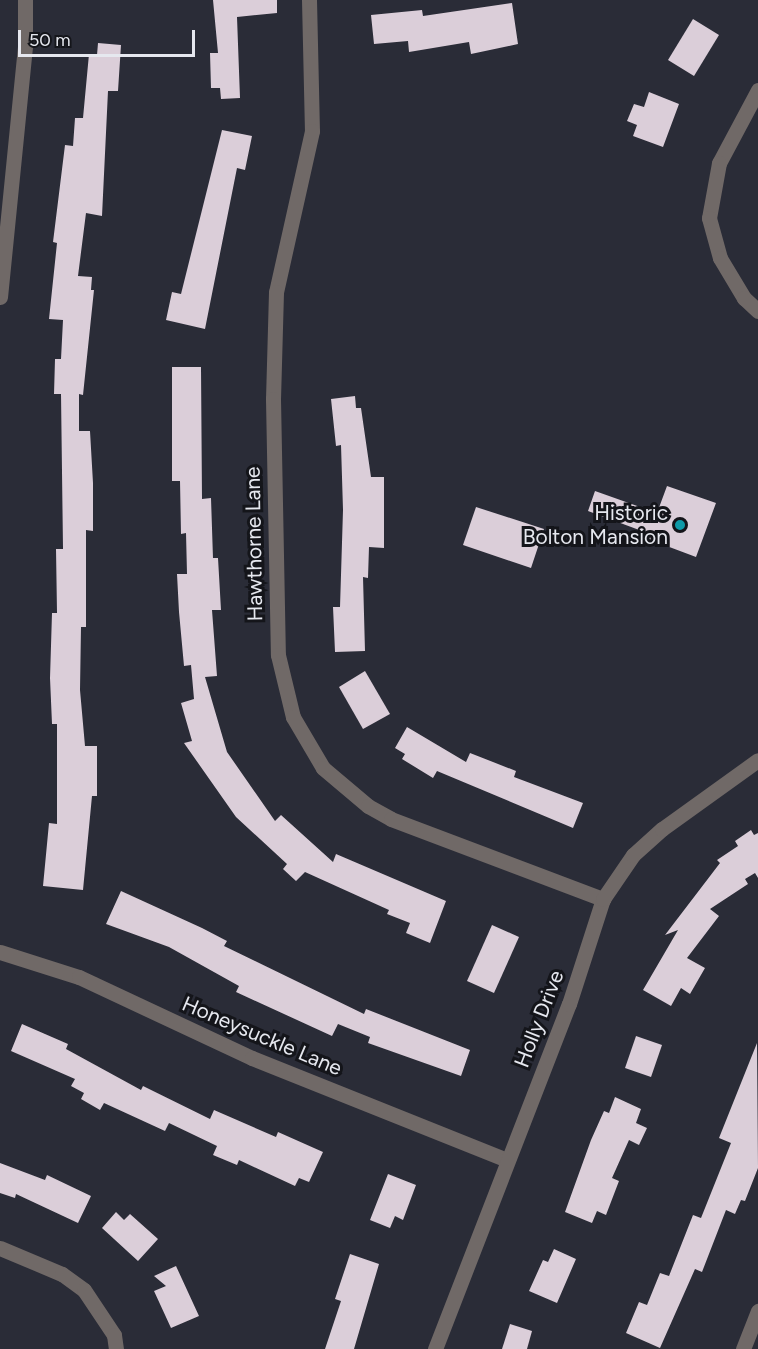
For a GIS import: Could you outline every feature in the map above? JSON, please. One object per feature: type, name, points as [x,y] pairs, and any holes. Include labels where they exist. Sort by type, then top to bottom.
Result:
[{"type":"street","points":[[0,297],[25,46],[25,0]]},
{"type":"street","name":"Hawthorne Lane","points":[[309,0],[312,131],[276,292],[273,399],[276,634],[293,717],[323,768],[368,806],[391,819],[603,899]]},
{"type":"street","points":[[758,90],[718,164],[709,218],[720,258],[744,298],[758,311]]},
{"type":"street","name":"Holly Drive","points":[[435,1349],[569,1004],[603,899],[633,855],[655,835],[758,760]]},
{"type":"street","name":"Honeysuckle Lane","points":[[0,952],[79,977],[252,1058],[507,1160]]},
{"type":"street","points":[[0,1248],[62,1274],[84,1290],[114,1335],[116,1349]]},
{"type":"street","points":[[743,1349],[758,1311]]},
{"type":"building","points":[[213,0],[277,0],[277,13],[237,17],[240,98],[221,99],[220,88],[211,88],[210,53],[218,53]]},
{"type":"building","points":[[512,3],[518,44],[471,54],[469,42],[409,52],[408,41],[374,44],[371,15],[422,10],[423,16]]},
{"type":"building","points":[[693,19],[719,35],[694,76],[668,60]]},
{"type":"building","points":[[98,43],[121,45],[118,91],[108,91],[102,216],[86,213],[78,276],[92,277],[91,290],[94,290],[83,395],[79,394],[79,431],[90,431],[93,483],[93,531],[86,530],[86,627],[81,627],[80,690],[85,746],[97,746],[97,796],[92,796],[83,890],[43,886],[49,823],[57,824],[57,724],[52,724],[50,678],[52,613],[57,613],[56,549],[63,549],[61,394],[54,394],[55,359],[61,359],[63,320],[49,319],[57,243],[53,242],[65,145],[73,146],[75,118],[83,118],[89,54],[97,55]]},
{"type":"building","points":[[649,92],[679,104],[663,147],[633,136],[637,125],[627,121],[634,104],[644,107]]},
{"type":"building","points":[[222,130],[252,136],[245,170],[237,168],[205,329],[166,320],[172,292],[181,294]]},
{"type":"building","points":[[172,367],[201,367],[202,499],[211,498],[213,558],[218,558],[221,610],[212,610],[217,676],[205,677],[227,752],[275,821],[281,815],[333,862],[336,854],[446,901],[430,943],[406,933],[410,923],[387,914],[389,910],[305,872],[296,881],[283,869],[287,864],[236,817],[184,743],[192,741],[181,703],[194,699],[191,665],[184,666],[179,612],[177,574],[187,574],[186,533],[181,534],[180,481],[172,481]]},
{"type":"building","points":[[355,396],[356,408],[361,408],[371,477],[384,477],[384,548],[369,547],[368,578],[363,577],[365,651],[335,652],[333,607],[340,607],[343,510],[341,445],[336,446],[331,399]]},
{"type":"building","points":[[667,486],[716,503],[696,557],[648,539],[650,534],[588,511],[595,491],[657,513]]},
{"type":"building","points":[[476,507],[544,529],[531,568],[463,545]]},
{"type":"building","points":[[365,671],[390,714],[363,729],[339,687]]},
{"type":"building","points":[[407,727],[466,762],[470,753],[516,771],[514,777],[583,803],[573,828],[437,771],[433,778],[402,759],[405,754],[395,748]]},
{"type":"building","points":[[751,830],[754,835],[758,833],[758,878],[755,873],[745,879],[748,884],[710,909],[719,916],[687,958],[705,968],[690,994],[681,988],[671,1006],[643,990],[678,930],[665,935],[720,863],[717,860],[738,846],[735,841]]},
{"type":"building","points":[[121,891],[202,928],[227,941],[224,946],[364,1014],[366,1009],[470,1050],[461,1076],[368,1043],[370,1037],[338,1024],[332,1036],[236,992],[239,986],[169,947],[106,924]]},
{"type":"building","points":[[492,925],[519,937],[494,993],[467,981]]},
{"type":"building","points":[[22,1024],[68,1044],[66,1049],[141,1090],[143,1086],[210,1119],[214,1110],[276,1137],[278,1132],[323,1152],[309,1182],[299,1178],[295,1186],[239,1160],[237,1165],[213,1155],[217,1146],[169,1123],[165,1131],[104,1103],[100,1110],[81,1099],[84,1093],[71,1086],[75,1079],[11,1051]]},
{"type":"building","points":[[636,1036],[662,1045],[651,1077],[625,1068]]},
{"type":"building","points":[[757,1043],[758,1168],[745,1201],[741,1200],[735,1214],[726,1210],[702,1272],[695,1269],[660,1348],[626,1333],[639,1302],[647,1305],[660,1273],[669,1276],[693,1215],[701,1218],[731,1143],[719,1138]]},
{"type":"building","points":[[615,1097],[641,1109],[636,1123],[647,1128],[639,1145],[629,1140],[612,1178],[619,1181],[606,1215],[597,1211],[592,1223],[565,1212],[591,1140],[604,1111],[609,1113]]},
{"type":"building","points":[[0,1163],[45,1180],[47,1175],[91,1196],[78,1223],[16,1194],[15,1198],[0,1193]]},
{"type":"building","points":[[388,1174],[416,1185],[403,1220],[395,1216],[390,1228],[370,1220]]},
{"type":"building","points":[[116,1212],[124,1220],[130,1214],[158,1239],[138,1261],[102,1228]]},
{"type":"building","points":[[554,1249],[576,1259],[557,1303],[529,1291],[543,1260],[548,1262]]},
{"type":"building","points":[[350,1254],[379,1264],[354,1349],[325,1349],[341,1301],[335,1299]]},
{"type":"building","points":[[176,1266],[199,1316],[171,1328],[154,1291],[166,1286],[154,1276]]},
{"type":"building","points":[[510,1324],[532,1331],[527,1349],[502,1349]]},
{"type":"place","name":"Historic Bolton Mansion","points":[[680,525]]}]
